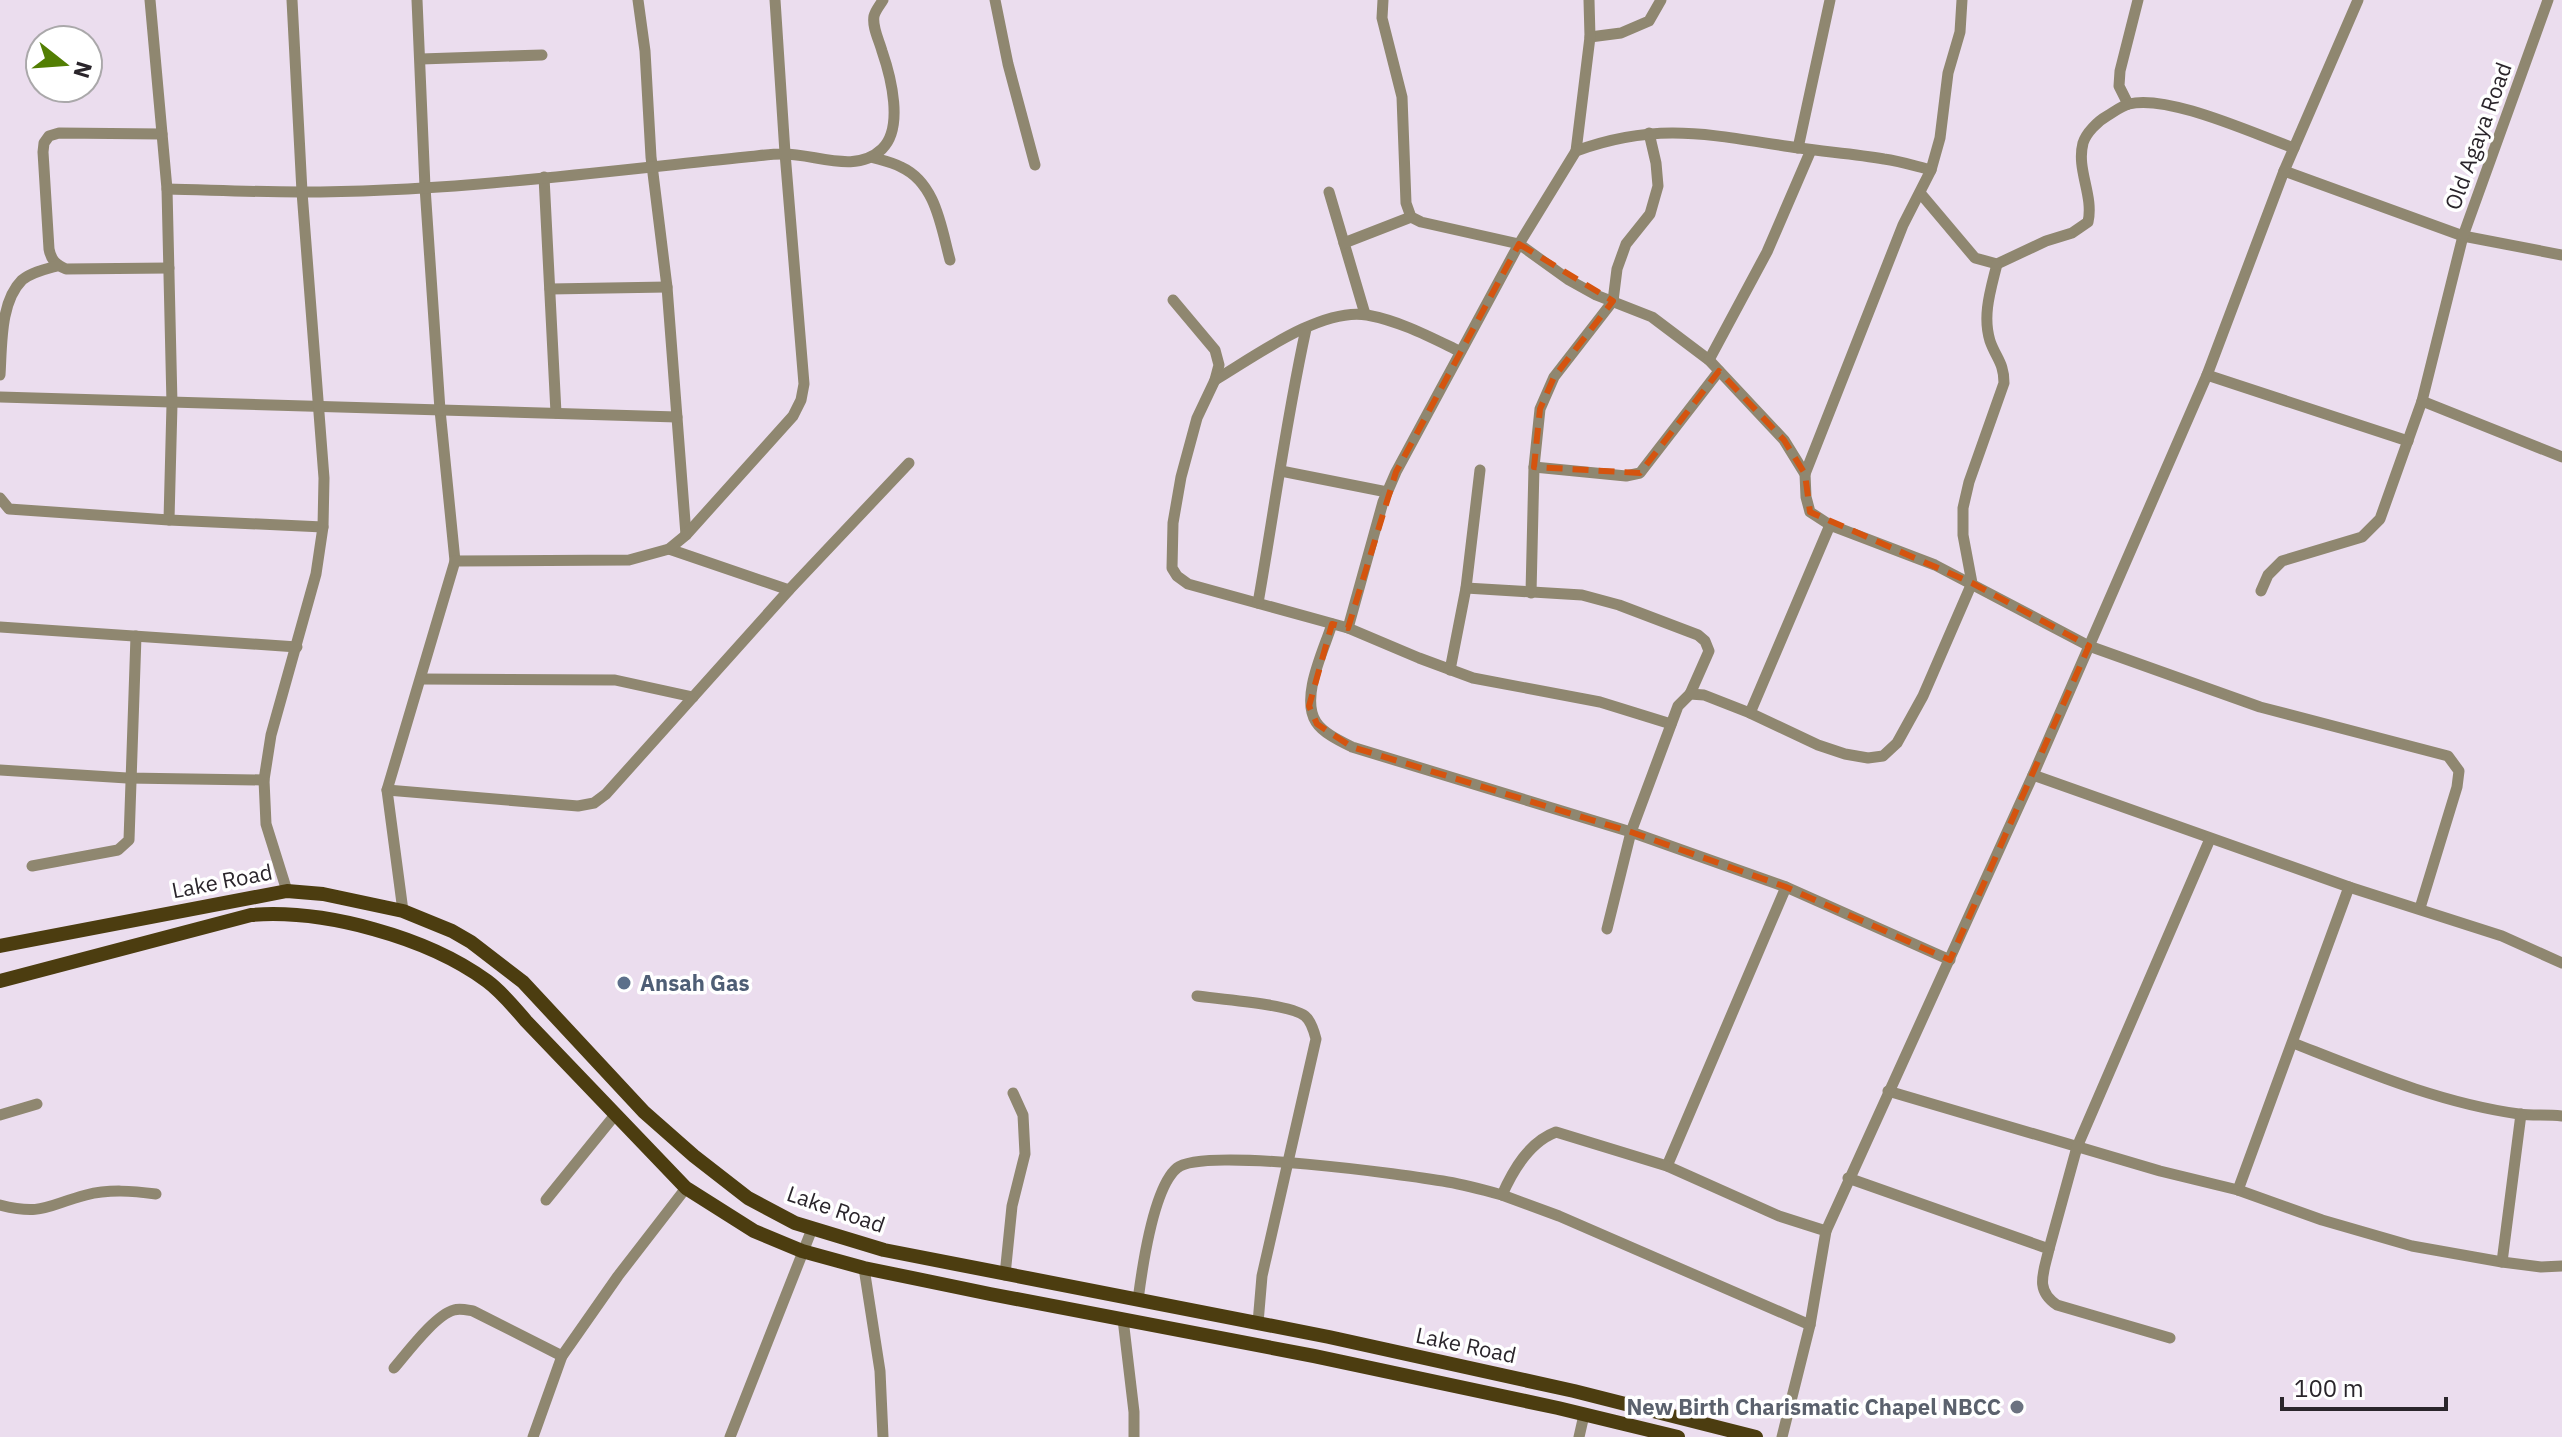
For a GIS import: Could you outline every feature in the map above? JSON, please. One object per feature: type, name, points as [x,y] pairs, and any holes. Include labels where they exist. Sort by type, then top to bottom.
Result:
[{"type":"main road","name":"Lake Road","points":[[0,946],[287,891],[323,894],[403,911],[471,942],[523,982],[644,1112],[694,1156],[748,1198],[812,1229],[864,1245],[1005,1275],[1258,1323],[1574,1391],[1756,1437]]},
{"type":"main road","name":"Lake Road","points":[[0,981],[251,915],[271,913],[309,917],[384,933],[422,946],[489,982],[686,1188],[754,1231],[802,1251],[864,1268],[1257,1344],[1678,1437]]},
{"type":"street","points":[[150,0],[167,189],[172,404],[169,520]]},
{"type":"street","points":[[287,891],[266,824],[264,780],[271,735],[316,574],[323,527],[324,478],[302,192],[292,0]]},
{"type":"street","points":[[403,911],[387,790],[455,561],[440,410],[425,187],[417,0]]},
{"type":"street","points":[[638,0],[645,51],[647,118],[667,287],[686,535]]},
{"type":"street","points":[[455,561],[629,560],[669,549],[686,535],[793,416],[804,384],[775,0]]},
{"type":"street","points":[[871,157],[884,148],[891,132],[895,108],[875,30],[874,15],[883,0]]},
{"type":"street","points":[[995,0],[1008,64],[1035,165]]},
{"type":"street","points":[[1383,0],[1382,18],[1402,97],[1406,203],[1411,217],[1421,222],[1519,244],[1569,280],[1652,317],[1709,360],[1784,440],[1805,474]]},
{"type":"street","points":[[1348,628],[1387,492],[1459,351],[1576,151],[1590,37],[1589,0]]},
{"type":"street","points":[[1590,37],[1621,33],[1649,21],[1661,0]]},
{"type":"street","points":[[1798,148],[1830,0]]},
{"type":"street","points":[[1962,0],[1960,32],[1948,73],[1940,138],[1931,170],[1903,225],[1805,474],[1810,512],[1830,525],[1935,565],[2089,646],[2260,707],[2448,756],[2459,771],[2457,787],[2420,908]]},
{"type":"street","points":[[2128,104],[2119,86],[2120,71],[2138,0]]},
{"type":"street","points":[[1782,1437],[1810,1325],[1826,1231],[2033,775],[2207,375],[2284,171],[2358,0]]},
{"type":"street","name":"Old Agaya Road","points":[[2548,0],[2463,236],[2562,255]]},
{"type":"street","points":[[421,59],[542,55]]},
{"type":"street","points":[[1921,194],[1975,258],[1997,264],[2046,241],[2072,233],[2088,222],[2090,200],[2081,165],[2084,140],[2100,120],[2128,104],[2160,103],[2294,148]]},
{"type":"street","points":[[162,134],[59,133],[49,136],[43,152],[49,249],[57,266],[66,269],[169,268]]},
{"type":"street","points":[[1531,593],[1534,467],[1540,409],[1554,377],[1613,301],[1617,269],[1626,244],[1650,214],[1658,186],[1649,133]]},
{"type":"street","points":[[1576,151],[1632,134],[1713,134],[1885,159],[1931,170]]},
{"type":"street","points":[[1709,360],[1767,252],[1811,150]]},
{"type":"street","points":[[167,189],[302,192],[425,187],[785,153],[842,161],[871,157],[914,174],[924,186],[935,204],[950,260]]},
{"type":"street","points":[[2261,591],[2268,575],[2282,561],[2362,537],[2380,519],[2422,401],[2463,236],[2284,171]]},
{"type":"street","points":[[544,177],[556,413]]},
{"type":"street","points":[[1329,192],[1365,314]]},
{"type":"street","points":[[1344,243],[1411,217]]},
{"type":"street","points":[[1690,694],[1704,695],[1845,754],[1868,758],[1883,756],[1897,743],[1923,696],[1972,583],[1963,535],[1963,508],[1969,482],[2004,383],[2004,368],[1990,341],[1985,318],[1997,264]]},
{"type":"street","points":[[0,375],[3,311],[10,296],[22,280],[57,266]]},
{"type":"street","points":[[550,289],[667,287]]},
{"type":"street","points":[[1173,300],[1215,350],[1219,365],[1197,418],[1181,477],[1173,523],[1172,568],[1177,576],[1188,584],[1348,628],[1450,670],[1505,686],[1600,702],[1671,724]]},
{"type":"street","points":[[1215,380],[1306,329],[1341,316],[1365,314],[1418,331],[1459,351]]},
{"type":"street","points":[[1258,603],[1292,389],[1306,329]]},
{"type":"street","points":[[1534,467],[1626,476],[1640,473],[1719,371]]},
{"type":"street","points":[[2207,375],[2408,441]]},
{"type":"street","points":[[0,397],[677,417]]},
{"type":"street","points":[[2422,401],[2562,457]]},
{"type":"street","points":[[387,790],[578,806],[594,803],[606,794],[789,590],[909,463]]},
{"type":"street","points":[[1450,670],[1466,588],[1480,470]]},
{"type":"street","points":[[1281,471],[1387,492]]},
{"type":"street","points":[[0,498],[9,509],[323,527]]},
{"type":"street","points":[[1750,713],[1830,525]]},
{"type":"street","points":[[669,549],[789,590]]},
{"type":"street","points":[[1466,588],[1582,595],[1619,605],[1698,635],[1705,641],[1709,651],[1690,694],[1678,706],[1631,832],[1607,929]]},
{"type":"street","points":[[1332,624],[1312,685],[1309,706],[1317,724],[1352,747],[1631,832],[1786,887],[1950,960]]},
{"type":"street","points":[[0,627],[297,647]]},
{"type":"street","points":[[32,866],[118,850],[129,840],[136,636]]},
{"type":"street","points":[[421,679],[615,680],[693,697]]},
{"type":"street","points":[[0,770],[132,778],[264,780]]},
{"type":"street","points":[[2033,775],[2349,887],[2502,936],[2562,963]]},
{"type":"street","points":[[2170,1338],[2057,1305],[2047,1298],[2042,1289],[2049,1249],[2077,1147],[2210,839]]},
{"type":"street","points":[[1667,1166],[1786,887]]},
{"type":"street","points":[[2238,1190],[2349,887]]},
{"type":"street","points":[[1197,996],[1287,1009],[1304,1015],[1316,1039],[1262,1276],[1258,1323]]},
{"type":"street","points":[[2293,1043],[2401,1086],[2521,1114],[2562,1116]]},
{"type":"street","points":[[1888,1091],[2077,1147],[2238,1190],[2322,1220],[2412,1246],[2502,1262],[2562,1266]]},
{"type":"street","points":[[1005,1275],[1012,1206],[1025,1154],[1023,1115],[1013,1093]]},
{"type":"street","points":[[0,1115],[37,1104]]},
{"type":"street","points":[[2502,1262],[2521,1114]]},
{"type":"street","points":[[546,1200],[615,1115]]},
{"type":"street","points":[[1502,1195],[1519,1164],[1534,1146],[1542,1137],[1556,1132],[1667,1166],[1779,1216],[1826,1231]]},
{"type":"street","points":[[1138,1300],[1161,1191],[1177,1167],[1193,1160],[1227,1159],[1391,1173],[1502,1195],[1547,1211],[1810,1325]]},
{"type":"street","points":[[1848,1178],[2049,1249]]},
{"type":"street","points":[[533,1437],[562,1356],[618,1276],[686,1188]]},
{"type":"street","points":[[0,1205],[33,1211],[87,1195],[134,1191],[156,1194]]},
{"type":"street","points":[[730,1437],[812,1229]]},
{"type":"street","points":[[864,1268],[880,1371],[883,1437]]},
{"type":"street","points":[[394,1368],[439,1319],[462,1309],[473,1311],[562,1356]]},
{"type":"street","points":[[1123,1319],[1134,1437]]},
{"type":"street","points":[[1579,1437],[1584,1415]]},
{"type":"highlighted area","points":[[1519,244],[1613,301],[1554,377],[1540,409],[1534,467],[1640,473],[1719,371],[1784,440],[1805,474],[1810,512],[1972,583],[2089,646],[1950,960],[1786,887],[1631,832],[1352,747],[1317,724],[1309,706],[1332,624],[1348,628],[1396,472]]},
{"type":"place","name":"Ansah Gas","points":[[624,983]]},
{"type":"place","name":"New Birth Charismatic Chapel NBCC","points":[[2017,1407]]}]
